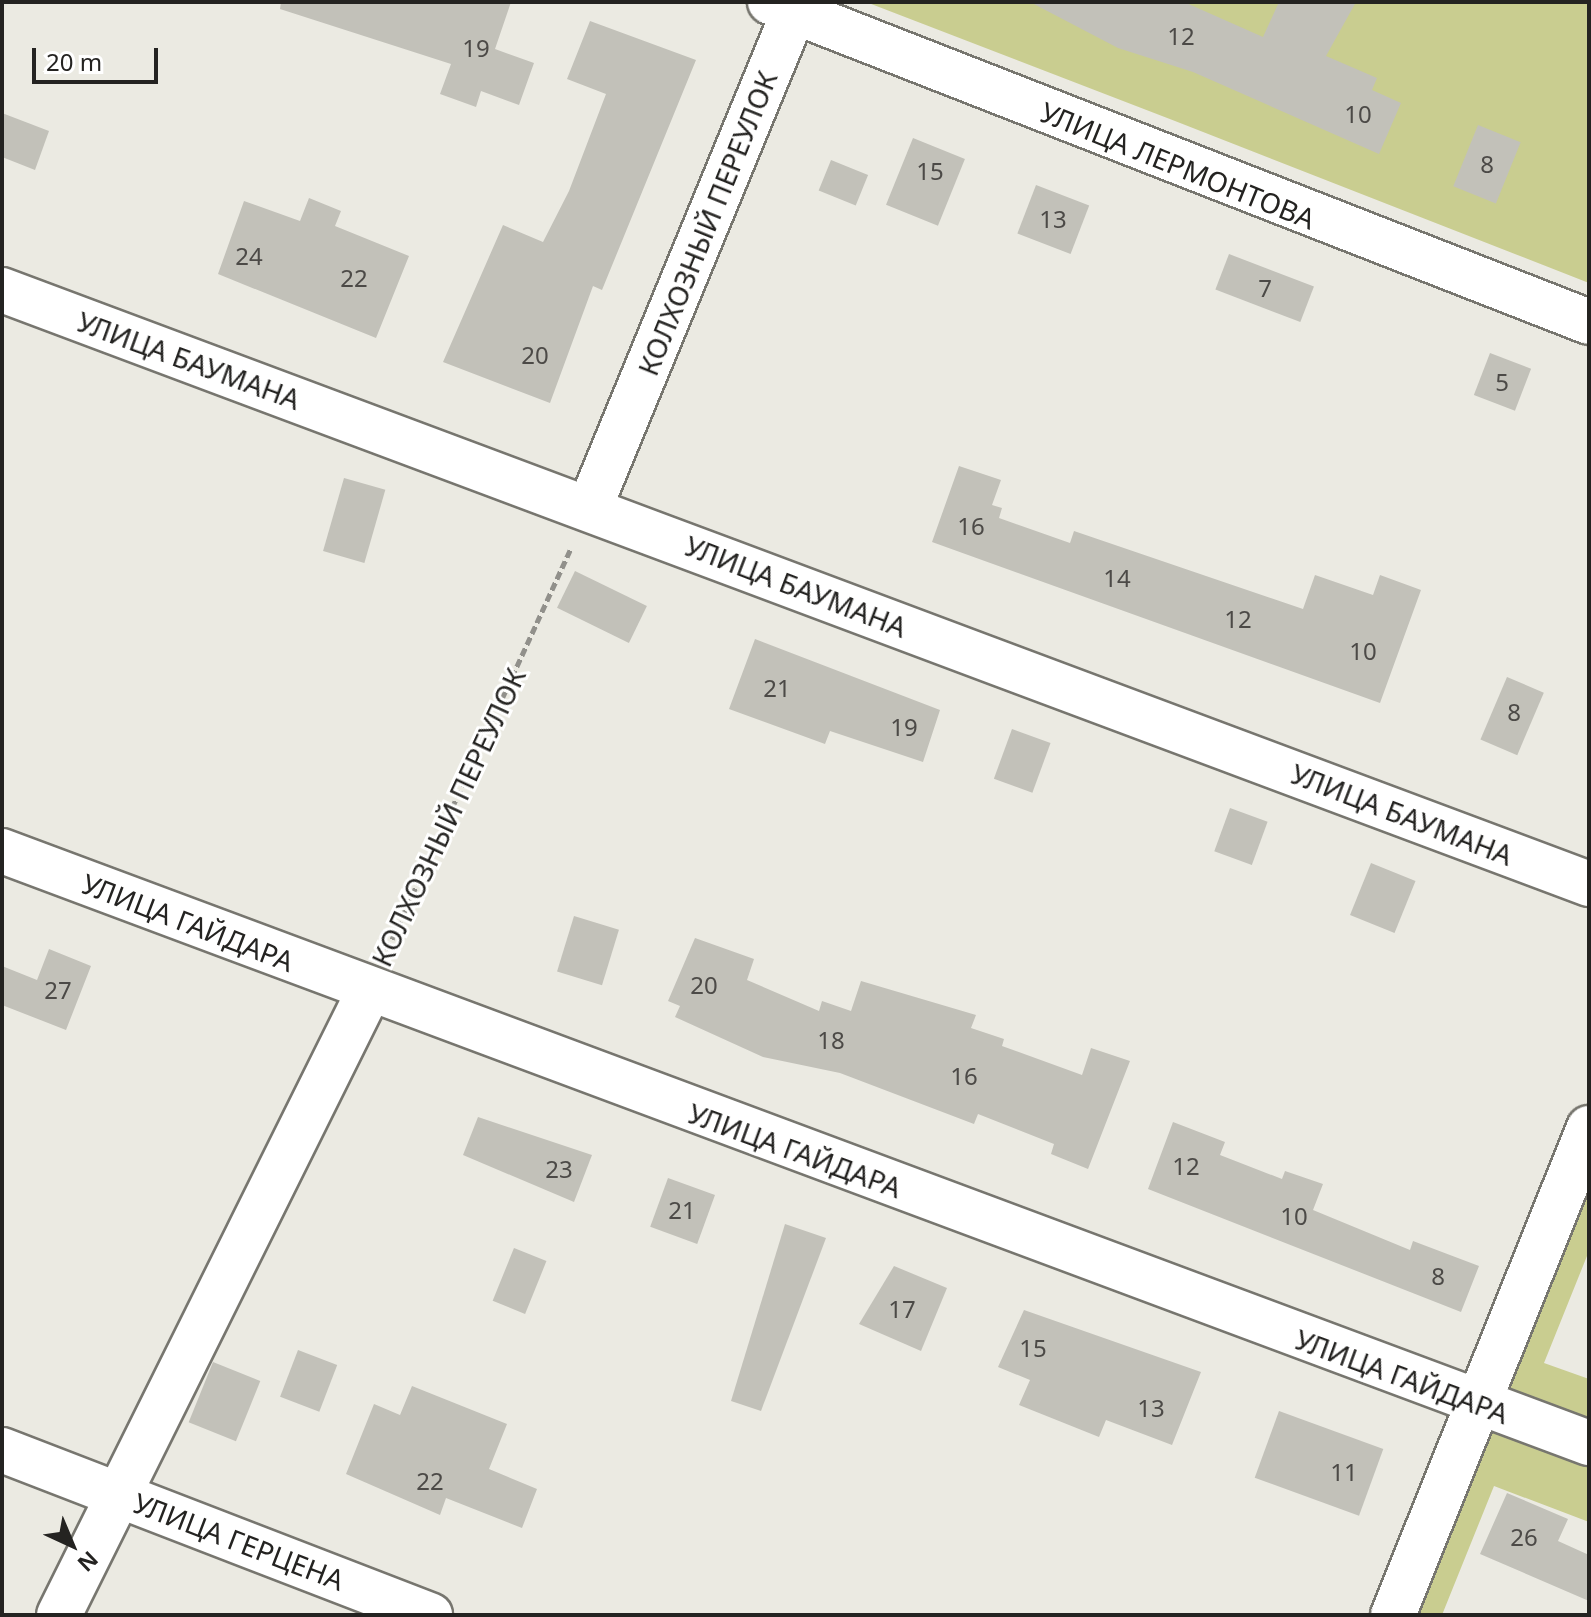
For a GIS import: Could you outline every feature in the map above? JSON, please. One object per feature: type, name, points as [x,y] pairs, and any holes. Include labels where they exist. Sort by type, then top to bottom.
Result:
[{"type":"street","name":"УЛИЦА ЛЕРМОНТОВА","points":[[787,5],[1589,322]]},
{"type":"street","name":"КОЛХОЗНЫЙ ПЕРЕУЛОК","points":[[589,509],[787,5]]},
{"type":"street","name":"УЛИЦА БАУМАНА","points":[[2,290],[1589,884]]},
{"type":"street","name":"УЛИЦА ГАЙДАРА","points":[[2,851],[369,991],[1482,1406],[1589,1443]]},
{"type":"street","name":"КОЛХОЗНЫЙ ПЕРЕУЛОК","points":[[59,1615],[115,1492],[369,991]]},
{"type":"street","points":[[1393,1615],[1482,1406],[1589,1128]]},
{"type":"street","name":"УЛИЦА ГЕРЦЕНА","points":[[2,1450],[430,1615]]},
{"type":"path","name":"КОЛХОЗНЫЙ ПЕРЕУЛОК","points":[[369,991],[589,509]]},
{"type":"green space","points":[[866,2],[1589,2],[1589,283],[1175,121]]},
{"type":"green space","points":[[1589,1173],[1589,1251],[1544,1363],[1589,1379],[1589,1522],[1494,1486],[1442,1615],[1414,1615]]},
{"type":"building","points":[[281,2],[511,2],[495,49],[534,63],[519,105],[481,91],[476,107],[440,94],[451,64],[280,9]]},
{"type":"building","points":[[1030,2],[1184,2],[1263,37],[1279,2],[1356,2],[1326,56],[1377,78],[1372,90],[1401,103],[1379,154],[1193,72],[1118,48]]},
{"type":"building","points":[[590,21],[696,60],[602,290],[593,286],[550,403],[443,362],[503,225],[543,242],[569,191],[606,94],[567,79]]},
{"type":"building","points":[[2,113],[49,131],[35,170],[2,157]]},
{"type":"building","points":[[1478,125],[1521,142],[1496,203],[1453,186]]},
{"type":"building","points":[[913,138],[965,159],[938,226],[886,205]]},
{"type":"building","points":[[831,160],[868,175],[856,206],[819,191]]},
{"type":"building","points":[[1036,185],[1089,205],[1071,254],[1017,234]]},
{"type":"building","points":[[309,198],[341,211],[335,226],[409,256],[376,338],[218,274],[244,201],[300,221]]},
{"type":"building","points":[[1229,254],[1314,287],[1300,322],[1215,289]]},
{"type":"building","points":[[1490,353],[1531,369],[1515,411],[1474,395]]},
{"type":"building","points":[[959,466],[1001,480],[992,505],[1002,508],[999,518],[1070,543],[1074,531],[1303,609],[1315,575],[1373,595],[1380,575],[1421,590],[1380,703],[932,542]]},
{"type":"building","points":[[344,478],[385,490],[364,563],[323,551]]},
{"type":"building","points":[[575,571],[647,606],[629,643],[557,608]]},
{"type":"building","points":[[755,639],[940,710],[923,762],[830,731],[825,744],[729,709]]},
{"type":"building","points":[[1507,677],[1544,693],[1517,755],[1480,740]]},
{"type":"building","points":[[1012,729],[1051,743],[1032,793],[994,779]]},
{"type":"building","points":[[1230,808],[1268,822],[1252,865],[1214,851]]},
{"type":"building","points":[[1371,863],[1416,881],[1395,933],[1350,915]]},
{"type":"building","points":[[574,916],[619,930],[602,985],[557,971]]},
{"type":"building","points":[[695,938],[754,959],[747,980],[819,1011],[822,1001],[851,1011],[861,981],[976,1015],[971,1028],[1004,1039],[1002,1046],[1082,1075],[1091,1048],[1130,1061],[1088,1169],[1051,1154],[1054,1144],[978,1114],[974,1124],[840,1073],[763,1057],[675,1017],[680,1006],[668,1001]]},
{"type":"building","points":[[49,949],[91,966],[66,1030],[2,1005],[2,966],[37,980]]},
{"type":"building","points":[[478,1117],[592,1155],[574,1202],[463,1155]]},
{"type":"building","points":[[1173,1122],[1225,1142],[1220,1155],[1282,1179],[1285,1171],[1323,1184],[1313,1210],[1410,1250],[1413,1241],[1479,1266],[1461,1312],[1148,1189]]},
{"type":"building","points":[[668,1178],[715,1195],[697,1244],[650,1227]]},
{"type":"building","points":[[785,1224],[826,1238],[761,1411],[731,1401]]},
{"type":"building","points":[[514,1248],[546,1261],[525,1314],[493,1301]]},
{"type":"building","points":[[894,1266],[947,1288],[921,1351],[859,1324]]},
{"type":"building","points":[[1024,1310],[1201,1372],[1172,1445],[1106,1420],[1099,1437],[1019,1405],[1030,1380],[998,1367]]},
{"type":"building","points":[[298,1350],[337,1365],[319,1412],[280,1397]]},
{"type":"building","points":[[213,1362],[260,1381],[236,1441],[189,1422]]},
{"type":"building","points":[[412,1386],[507,1424],[489,1469],[537,1489],[522,1528],[446,1498],[440,1515],[346,1474],[374,1404],[400,1415]]},
{"type":"building","points":[[1279,1411],[1383,1449],[1359,1516],[1255,1478]]},
{"type":"building","points":[[1507,1493],[1568,1519],[1558,1541],[1589,1555],[1589,1601],[1480,1554]]}]
